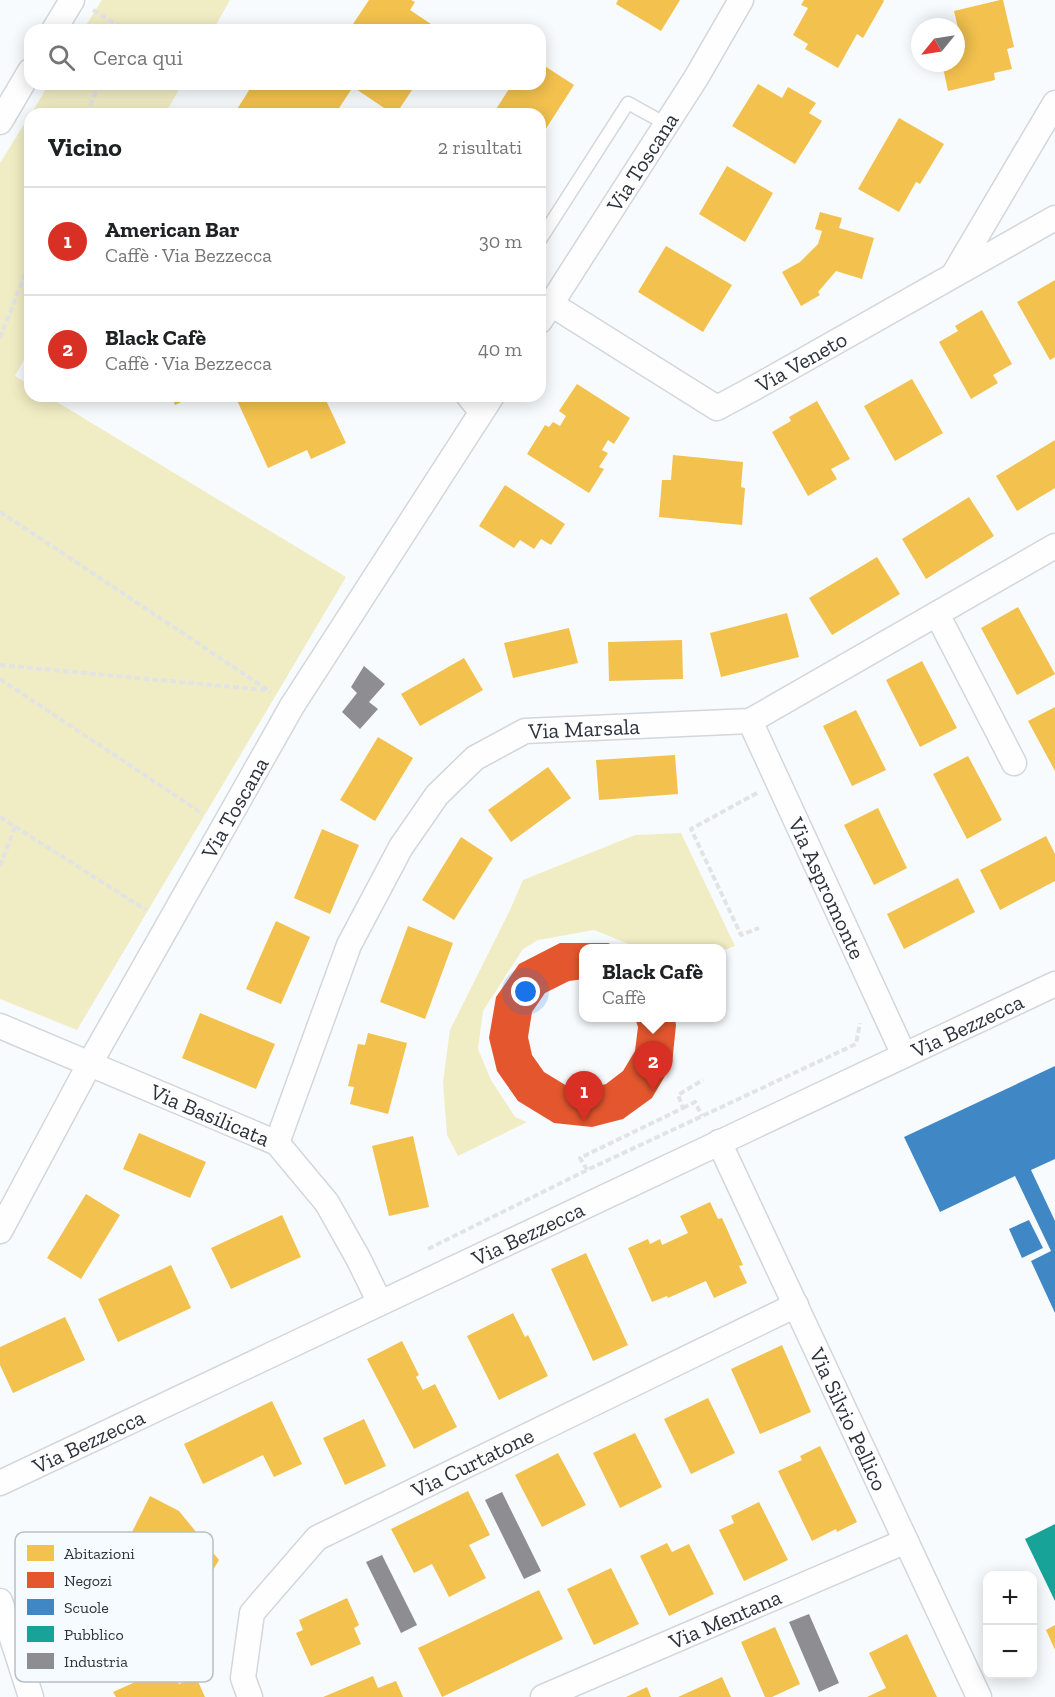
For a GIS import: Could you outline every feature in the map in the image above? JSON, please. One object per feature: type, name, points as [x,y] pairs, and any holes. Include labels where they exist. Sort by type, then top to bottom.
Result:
[{"type":"street","name":"Via Toscana","points":[[546,310],[696,78],[741,0]]},
{"type":"street","points":[[59,24],[78,3]]},
{"type":"street","points":[[0,122],[24,81]]},
{"type":"street","points":[[953,276],[1055,103]]},
{"type":"street","name":"Via Veneto","points":[[546,313],[717,408],[1055,218]]},
{"type":"street","name":"Via Toscana","points":[[0,1231],[90,1063],[292,706],[488,402]]},
{"type":"street","name":"Via Marsala","points":[[277,1143],[349,945],[401,847],[437,795],[475,758],[525,731],[750,721],[1055,546]]},
{"type":"street","points":[[936,614],[1014,763]]},
{"type":"street","name":"Via Aspromonte","points":[[750,721],[904,1055]]},
{"type":"street","name":"Via Bezzecca","points":[[0,1483],[1055,984]]},
{"type":"street","name":"Via Basilicata","points":[[0,1026],[277,1143],[327,1203],[380,1303]]},
{"type":"street","name":"Via Silvio Pellico","points":[[719,1142],[979,1697]]},
{"type":"street","name":"Via Curtatone","points":[[250,1697],[243,1678],[252,1613],[316,1538],[796,1305]]},
{"type":"street","name":"Via Mentana","points":[[554,1695],[906,1541]]},
{"type":"street","points":[[0,1601],[15,1647]]},
{"type":"street","points":[[26,1682],[31,1697]]},
{"type":"lane","points":[[546,231],[628,103],[666,124]]},
{"type":"lane","points":[[466,402],[478,417]]},
{"type":"path","points":[[78,3],[116,24]]},
{"type":"path","points":[[89,108],[97,90]]},
{"type":"path","points":[[0,338],[24,276]]},
{"type":"path","points":[[0,512],[292,706]]},
{"type":"path","points":[[0,665],[267,690]]},
{"type":"path","points":[[0,679],[224,828]]},
{"type":"path","points":[[759,928],[741,935],[691,829],[758,793],[761,800]]},
{"type":"path","points":[[0,817],[169,925]]},
{"type":"path","points":[[0,866],[15,827]]},
{"type":"path","points":[[424,1251],[587,1170],[856,1044],[861,1016]]},
{"type":"path","points":[[683,1108],[678,1095],[703,1080]]},
{"type":"path","points":[[587,1170],[580,1158],[695,1102],[702,1116]]},
{"type":"shaded area","points":[[102,0],[230,0],[216,24],[87,24]]},
{"type":"shaded area","points":[[45,90],[179,90],[168,108],[35,108]]},
{"type":"shaded area","points":[[24,125],[24,360],[15,376],[24,381],[24,402],[57,402],[346,577],[77,1030],[0,999],[0,163]]},
{"type":"shaded area","points":[[681,833],[735,946],[726,949],[726,944],[629,944],[594,930],[538,940],[523,949],[483,1011],[478,1049],[491,1080],[515,1117],[527,1122],[458,1156],[447,1135],[443,1082],[450,1030],[523,880],[635,835]]},
{"type":"building: Abitazioni","points":[[369,0],[411,0],[415,2],[410,10],[431,24],[353,24]]},
{"type":"building: Abitazioni","points":[[618,0],[680,0],[661,31],[616,4]]},
{"type":"building: Abitazioni","points":[[804,0],[884,1],[863,38],[857,34],[838,68],[805,49],[808,44],[793,35],[808,8],[801,5]]},
{"type":"building: Abitazioni","points":[[1003,0],[1014,47],[1007,49],[1012,69],[994,73],[995,80],[948,91],[944,72],[965,72],[965,18],[956,18],[954,11]]},
{"type":"building: Abitazioni","points":[[546,67],[574,85],[546,129],[546,108],[497,108],[508,90],[546,90]]},
{"type":"building: Abitazioni","points":[[758,84],[782,98],[788,87],[816,103],[809,113],[822,121],[795,164],[732,126]]},
{"type":"building: Abitazioni","points":[[249,90],[351,90],[339,108],[238,108]]},
{"type":"building: Abitazioni","points":[[357,90],[412,90],[400,108],[384,108]]},
{"type":"building: Abitazioni","points":[[899,118],[944,144],[920,184],[916,182],[899,212],[858,189]]},
{"type":"building: Abitazioni","points":[[727,166],[773,193],[745,242],[699,214]]},
{"type":"building: Abitazioni","points":[[820,212],[842,218],[839,228],[874,238],[862,279],[836,271],[818,292],[820,295],[801,306],[782,272],[800,262],[818,244],[822,231],[815,229]]},
{"type":"building: Abitazioni","points":[[666,246],[732,285],[703,332],[638,292]]},
{"type":"building: Abitazioni","points":[[1055,280],[1055,357],[1050,360],[1017,302]]},
{"type":"building: Abitazioni","points":[[982,310],[1012,364],[993,375],[998,383],[971,399],[939,342],[958,331],[955,326]]},
{"type":"building: Abitazioni","points":[[912,379],[943,433],[895,461],[864,406]]},
{"type":"building: Abitazioni","points":[[577,384],[630,418],[614,444],[608,440],[602,450],[608,453],[599,467],[604,469],[589,493],[527,454],[545,425],[549,427],[553,422],[560,426],[566,416],[559,411]]},
{"type":"building: Abitazioni","points":[[817,401],[850,459],[831,469],[837,479],[808,496],[772,432],[791,421],[789,417]]},
{"type":"building: Abitazioni","points":[[238,402],[327,402],[346,443],[311,459],[307,450],[268,468]]},
{"type":"building: Abitazioni","points":[[1055,440],[1055,488],[1017,511],[996,476]]},
{"type":"building: Abitazioni","points":[[673,455],[743,462],[741,487],[745,488],[742,525],[659,517],[662,480],[671,480]]},
{"type":"building: Abitazioni","points":[[505,485],[565,524],[551,545],[541,539],[534,549],[520,540],[514,548],[479,526]]},
{"type":"building: Abitazioni","points":[[969,497],[994,536],[926,579],[902,539]]},
{"type":"building: Abitazioni","points":[[877,557],[900,594],[832,635],[809,598]]},
{"type":"building: Abitazioni","points":[[1018,607],[1055,674],[1017,695],[981,628]]},
{"type":"building: Abitazioni","points":[[787,613],[799,657],[721,677],[710,633]]},
{"type":"building: Abitazioni","points":[[569,628],[578,663],[513,678],[504,643]]},
{"type":"building: Abitazioni","points":[[682,640],[683,679],[609,681],[608,642]]},
{"type":"building: Abitazioni","points":[[464,658],[483,690],[420,726],[401,694]]},
{"type":"building: Abitazioni","points":[[922,661],[957,728],[920,747],[886,680]]},
{"type":"building: Abitazioni","points":[[1055,707],[1055,771],[1028,721]]},
{"type":"building: Abitazioni","points":[[856,710],[886,770],[852,786],[823,726]]},
{"type":"building: Abitazioni","points":[[378,737],[413,758],[375,821],[340,800]]},
{"type":"building: Abitazioni","points":[[675,755],[678,794],[599,800],[596,760]]},
{"type":"building: Abitazioni","points":[[968,756],[1002,820],[967,839],[933,774]]},
{"type":"building: Abitazioni","points":[[548,767],[571,798],[511,842],[488,810]]},
{"type":"building: Abitazioni","points":[[878,808],[907,868],[874,885],[844,825]]},
{"type":"building: Abitazioni","points":[[322,829],[359,845],[330,914],[294,898]]},
{"type":"building: Abitazioni","points":[[1046,836],[1055,854],[1055,881],[1000,910],[980,870]]},
{"type":"building: Abitazioni","points":[[461,837],[493,858],[454,920],[422,900]]},
{"type":"building: Abitazioni","points":[[958,878],[975,912],[904,949],[887,914]]},
{"type":"building: Abitazioni","points":[[276,921],[310,937],[281,1004],[246,989]]},
{"type":"building: Abitazioni","points":[[408,926],[453,943],[425,1019],[380,1002]]},
{"type":"building: Abitazioni","points":[[200,1013],[275,1044],[256,1089],[182,1058]]},
{"type":"building: Abitazioni","points":[[368,1033],[407,1043],[388,1114],[350,1104],[354,1087],[348,1086],[358,1044],[365,1045]]},
{"type":"building: Abitazioni","points":[[139,1133],[206,1162],[190,1198],[123,1169]]},
{"type":"building: Abitazioni","points":[[413,1136],[429,1207],[389,1216],[372,1146]]},
{"type":"building: Abitazioni","points":[[86,1194],[120,1215],[81,1279],[47,1258]]},
{"type":"building: Abitazioni","points":[[710,1202],[718,1219],[722,1218],[743,1265],[739,1266],[747,1283],[714,1298],[706,1281],[668,1298],[667,1296],[652,1302],[628,1248],[648,1239],[650,1244],[660,1239],[662,1245],[688,1233],[680,1216]]},
{"type":"building: Abitazioni","points":[[282,1215],[301,1257],[231,1289],[211,1248]]},
{"type":"building: Abitazioni","points":[[586,1253],[628,1345],[593,1361],[551,1269]]},
{"type":"building: Abitazioni","points":[[171,1265],[191,1308],[118,1342],[98,1299]]},
{"type":"building: Abitazioni","points":[[513,1313],[525,1337],[528,1335],[548,1376],[499,1400],[467,1336]]},
{"type":"building: Abitazioni","points":[[65,1317],[85,1360],[13,1393],[0,1365],[0,1347]]},
{"type":"building: Abitazioni","points":[[402,1341],[419,1375],[416,1377],[423,1390],[435,1384],[457,1427],[414,1449],[367,1359]]},
{"type":"building: Abitazioni","points":[[782,1345],[811,1412],[760,1434],[731,1369]]},
{"type":"building: Abitazioni","points":[[708,1398],[735,1453],[691,1474],[664,1419]]},
{"type":"building: Abitazioni","points":[[272,1401],[302,1464],[274,1477],[263,1455],[203,1484],[184,1444]]},
{"type":"building: Abitazioni","points":[[364,1419],[386,1466],[345,1485],[323,1438]]},
{"type":"building: Abitazioni","points":[[635,1433],[662,1487],[620,1508],[593,1453]]},
{"type":"building: Abitazioni","points":[[820,1446],[857,1522],[812,1541],[778,1471],[802,1460],[800,1456]]},
{"type":"building: Abitazioni","points":[[558,1453],[586,1505],[542,1527],[515,1475]]},
{"type":"building: Abitazioni","points":[[468,1491],[490,1535],[469,1545],[486,1578],[449,1597],[432,1564],[414,1573],[391,1529]]},
{"type":"building: Abitazioni","points":[[150,1496],[179,1511],[196,1532],[132,1532]]},
{"type":"building: Abitazioni","points":[[759,1502],[788,1560],[744,1581],[719,1530],[734,1523],[731,1516]]},
{"type":"building: Abitazioni","points":[[667,1543],[672,1552],[689,1544],[714,1594],[669,1616],[640,1556]]},
{"type":"building: Abitazioni","points":[[213,1553],[219,1560],[213,1570]]},
{"type":"building: Abitazioni","points":[[611,1568],[639,1624],[594,1645],[567,1589]]},
{"type":"building: Abitazioni","points":[[539,1590],[563,1639],[442,1697],[418,1648]]},
{"type":"building: Abitazioni","points":[[347,1598],[359,1625],[354,1628],[361,1644],[311,1666],[296,1633],[303,1630],[299,1620]]},
{"type":"building: Abitazioni","points":[[1055,1625],[1055,1650],[1046,1630]]},
{"type":"building: Abitazioni","points":[[775,1627],[800,1684],[772,1697],[765,1697],[741,1642]]},
{"type":"building: Abitazioni","points":[[907,1634],[937,1697],[867,1697],[886,1688],[869,1653]]},
{"type":"building: Abitazioni","points":[[373,1676],[378,1688],[396,1681],[403,1697],[323,1697]]},
{"type":"building: Abitazioni","points":[[722,1677],[731,1697],[678,1697]]},
{"type":"building: Abitazioni","points":[[135,1682],[178,1682],[179,1684],[198,1682],[205,1697],[116,1697],[113,1692]]},
{"type":"building: Abitazioni","points":[[647,1687],[651,1697],[626,1697]]},
{"type":"building: Negozi","points":[[560,943],[611,944],[579,944],[579,980],[569,981],[545,993],[532,1012],[528,1037],[532,1055],[544,1072],[567,1086],[589,1088],[606,1084],[623,1071],[635,1051],[638,1027],[636,1022],[676,1022],[672,1064],[652,1098],[623,1119],[592,1127],[554,1123],[518,1101],[497,1071],[489,1038],[496,997],[519,964]]},
{"type":"building: Scuole","points":[[1055,1066],[1055,1159],[1031,1170],[1055,1221],[1055,1313],[1031,1261],[1051,1251],[1015,1176],[940,1212],[904,1137]]},
{"type":"building: Scuole","points":[[1029,1220],[1043,1248],[1022,1258],[1009,1229]]},
{"type":"building: Pubblico","points":[[1055,1524],[1055,1601],[1025,1539]]},
{"type":"building: Industria","points":[[364,666],[385,684],[369,702],[378,709],[360,729],[342,712],[357,693],[351,687]]},
{"type":"building: Industria","points":[[502,1492],[541,1571],[524,1579],[485,1500]]},
{"type":"building: Industria","points":[[382,1555],[417,1625],[401,1633],[366,1562]]},
{"type":"building: Industria","points":[[809,1614],[839,1683],[819,1692],[789,1622]]},
{"type":"place","name":"Black Cafè","points":[[653,1091]]},
{"type":"place","name":"American Bar","points":[[584,1121]]}]
